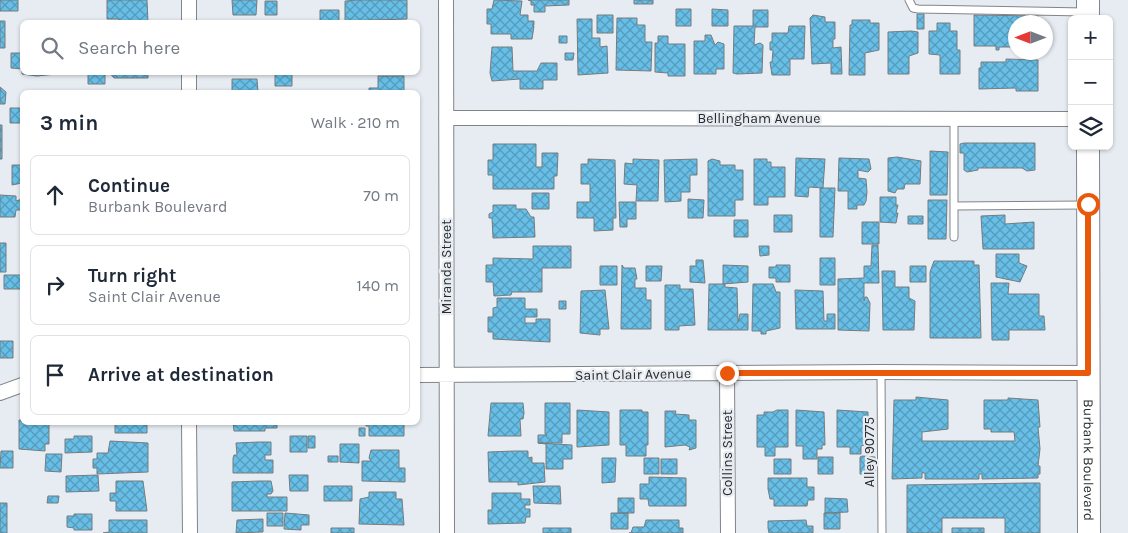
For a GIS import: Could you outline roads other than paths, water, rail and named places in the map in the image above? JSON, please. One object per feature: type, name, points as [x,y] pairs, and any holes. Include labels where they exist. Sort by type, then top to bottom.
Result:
[{"type":"main road","name":"Burbank Boulevard","points":[[1088,150],[1089,533]]},
{"type":"street","points":[[189,0],[189,20]]},
{"type":"street","name":"Miranda Street","points":[[446,0],[447,533]]},
{"type":"street","points":[[189,75],[189,90]]},
{"type":"street","name":"Bellingham Avenue","points":[[446,118],[1068,119]]},
{"type":"street","name":"Saint Clair Avenue","points":[[420,375],[881,372],[1088,373]]},
{"type":"street","name":"Collins Street","points":[[727,373],[728,533]]},
{"type":"street","points":[[0,393],[20,386]]},
{"type":"street","points":[[189,425],[190,533]]},
{"type":"lane","points":[[909,0],[913,8],[918,9],[1088,10]]},
{"type":"lane","points":[[954,119],[954,237]]},
{"type":"lane","points":[[954,206],[1088,204]]},
{"type":"lane","name":"Alley 90775","points":[[881,372],[882,533]]}]
